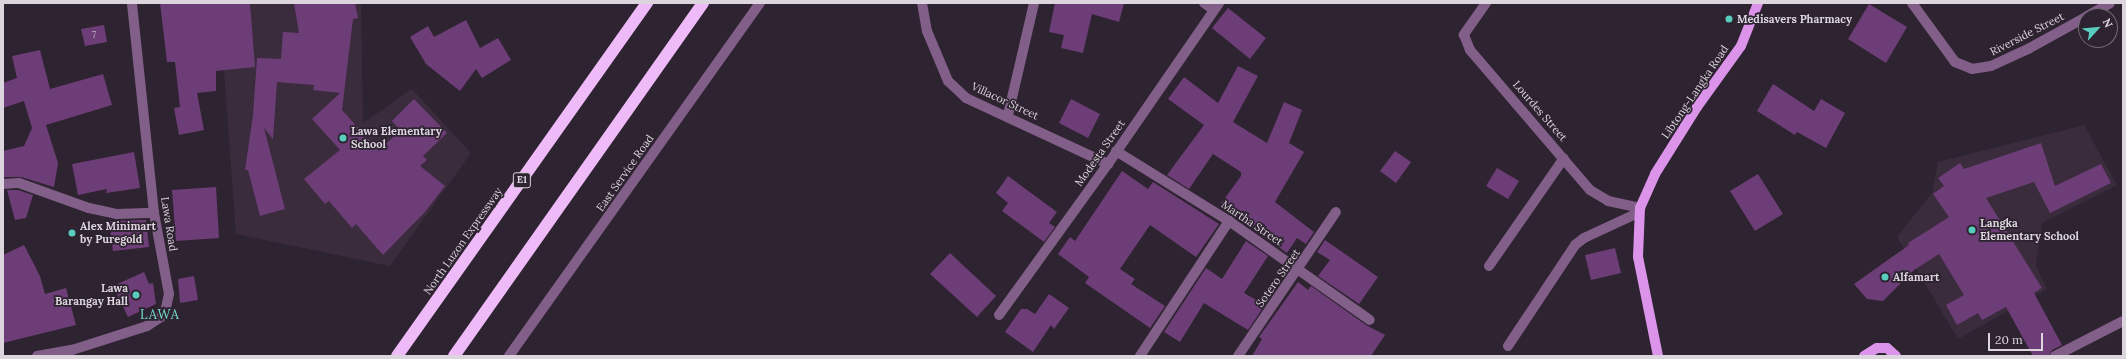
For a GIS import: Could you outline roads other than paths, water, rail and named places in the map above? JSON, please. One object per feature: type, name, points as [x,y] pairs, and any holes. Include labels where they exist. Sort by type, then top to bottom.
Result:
[{"type":"highway","name":"North Luzon Expressway","points":[[398,356],[647,3]]},
{"type":"highway","points":[[454,356],[704,3]]},
{"type":"main road","name":"Libtong-Langka Road","points":[[1658,356],[1638,257],[1639,211],[1655,174],[1697,107],[1741,46],[1758,3]]},
{"type":"main road","points":[[1864,356],[1878,348],[1887,348],[1896,356]]},
{"type":"street","name":"Lawa Road","points":[[37,356],[72,350],[147,326],[162,317],[169,294],[154,213],[132,3]]},
{"type":"street","name":"East Service Road","points":[[509,356],[760,3]]},
{"type":"street","name":"Villacor Street","points":[[922,3],[927,30],[948,80],[966,98],[1008,115],[1108,164]]},
{"type":"street","points":[[1008,115],[1034,3]]},
{"type":"street","points":[[1204,3],[1216,6]]},
{"type":"street","name":"Lourdes Street","points":[[1486,3],[1464,35],[1465,42],[1564,158],[1576,176],[1590,190],[1608,201],[1639,211]]},
{"type":"street","name":"Riverside Street","points":[[1912,3],[1955,62],[1972,69],[1991,66],[2028,49],[2078,21]]},
{"type":"street","name":"Riverside Street","points":[[2101,8],[2110,3]]},
{"type":"street","name":"Modesta Street","points":[[1000,315],[1108,164],[1116,150],[1216,6]]},
{"type":"street","name":"Martha Street","points":[[1116,150],[1229,221],[1370,320]]},
{"type":"street","points":[[1489,266],[1564,158]]},
{"type":"street","points":[[3,184],[19,183],[89,208],[117,214],[154,213]]},
{"type":"street","points":[[1508,346],[1575,245],[1584,238],[1639,211]]},
{"type":"street","name":"Sotero Street","points":[[1238,356],[1299,269],[1336,212]]},
{"type":"street","points":[[1140,356],[1229,221]]},
{"type":"street","points":[[2055,356],[2123,322]]},
{"type":"place","name":"Medisavers Pharmacy","points":[[1729,19]]},
{"type":"place","name":"Lawa Elementary School","points":[[343,138]]},
{"type":"place","name":"Langka Elementary School","points":[[1972,230]]},
{"type":"place","name":"Alex Minimart by Puregold","points":[[72,233]]},
{"type":"place","name":"Alfamart","points":[[1885,277]]},
{"type":"place","name":"Lawa Barangay Hall","points":[[136,295]]},
{"type":"district","name":"LAWA","points":[[160,315]]}]
